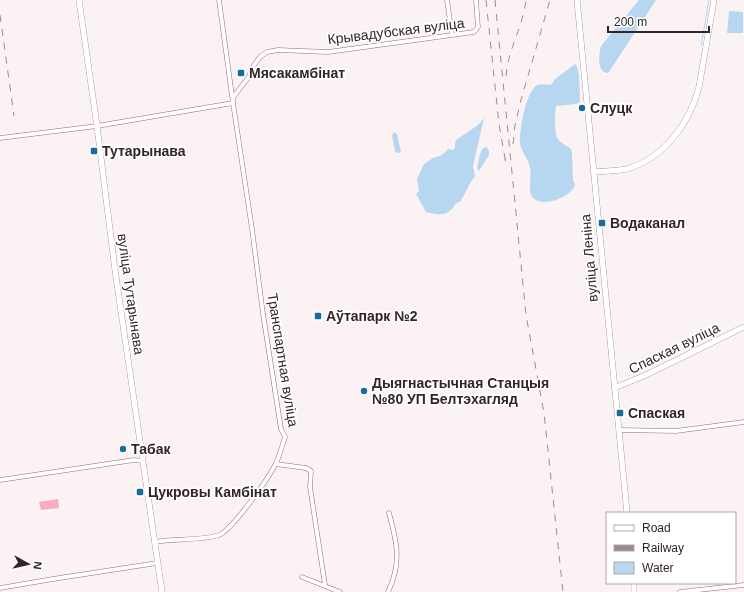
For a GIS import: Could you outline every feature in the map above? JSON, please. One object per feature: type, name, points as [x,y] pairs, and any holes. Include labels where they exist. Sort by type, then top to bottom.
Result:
[{"type":"street","name":"вуліца Тутарынава","points":[[79,0],[115,270],[162,592]]},
{"type":"street","name":"Транспартная вуліца","points":[[155,542],[171,539],[213,536],[224,532],[238,518],[276,464],[285,437],[281,429],[263,314],[219,0]]},
{"type":"street","points":[[447,0],[452,35]]},
{"type":"street","name":"Крывадубская вуліца","points":[[233,103],[234,96],[248,78],[254,65],[264,54],[278,50],[310,52],[335,51],[474,32],[478,27],[476,0]]},
{"type":"street","name":"вуліца Леніна","points":[[577,0],[627,512]]},
{"type":"street","points":[[593,172],[626,169],[635,166],[657,154],[675,136],[684,123],[696,99],[714,0]]},
{"type":"street","points":[[0,138],[97,126],[233,103]]},
{"type":"street","name":"Спаская вуліца","points":[[614,388],[620,387],[646,375],[744,327]]},
{"type":"street","points":[[619,430],[676,431],[744,422]]},
{"type":"street","points":[[0,480],[134,460],[143,461]]},
{"type":"street","points":[[276,464],[306,468],[310,471],[310,487],[325,585]]},
{"type":"street","points":[[388,592],[397,568],[394,529],[389,513]]},
{"type":"street","points":[[0,588],[53,578],[157,563]]},
{"type":"street","points":[[302,577],[340,592]]},
{"type":"street","points":[[680,592],[703,591],[744,585]]},
{"type":"shaded area","points":[[58,499],[59,508],[41,510],[39,502]]},
{"type":"water","points":[[639,0],[656,0],[611,69],[608,73],[604,72],[599,62],[601,46]]},
{"type":"water","points":[[729,11],[743,12],[743,33],[727,33]]},
{"type":"water","points":[[575,64],[579,75],[580,102],[576,104],[556,106],[555,123],[558,139],[571,149],[573,180],[575,185],[568,194],[557,200],[544,202],[538,201],[533,198],[530,192],[529,165],[520,143],[524,112],[530,95],[537,85],[552,84],[554,80]]},
{"type":"water","points":[[484,118],[473,166],[475,176],[460,202],[456,203],[447,213],[435,214],[426,212],[416,194],[419,191],[417,179],[424,164],[433,158],[442,155],[448,149],[453,150],[455,148],[456,140],[478,125]]},
{"type":"water","points":[[394,132],[397,134],[400,153],[395,152],[392,135]]},
{"type":"water","points":[[487,147],[489,155],[479,171],[477,168],[481,152],[483,148]]},
{"type":"waterway","points":[[701,46],[709,0]]},
{"type":"railway","points":[[486,0],[499,124],[506,164],[505,158]]},
{"type":"railway","points":[[495,0],[526,315],[544,413],[563,592]]},
{"type":"railway","points":[[506,76],[507,66],[522,19],[526,0]]},
{"type":"railway","points":[[513,144],[515,125],[521,100],[550,0]]},
{"type":"railway","points":[[0,15],[14,116]]},
{"type":"place","name":"Мясакамбінат","points":[[241,73]]},
{"type":"place","name":"Слуцк","points":[[582,108]]},
{"type":"place","name":"Тутарынава","points":[[94,151]]},
{"type":"place","name":"Водаканал","points":[[602,223]]},
{"type":"place","name":"Аўтапарк №2","points":[[318,316]]},
{"type":"place","name":"Дыягнастычная Станцыя №80 УП Белтэхагляд","points":[[364,391]]},
{"type":"place","name":"Спаская","points":[[620,413]]},
{"type":"place","name":"Табак","points":[[123,449]]},
{"type":"place","name":"Цукровы Камбінат","points":[[140,492]]}]
